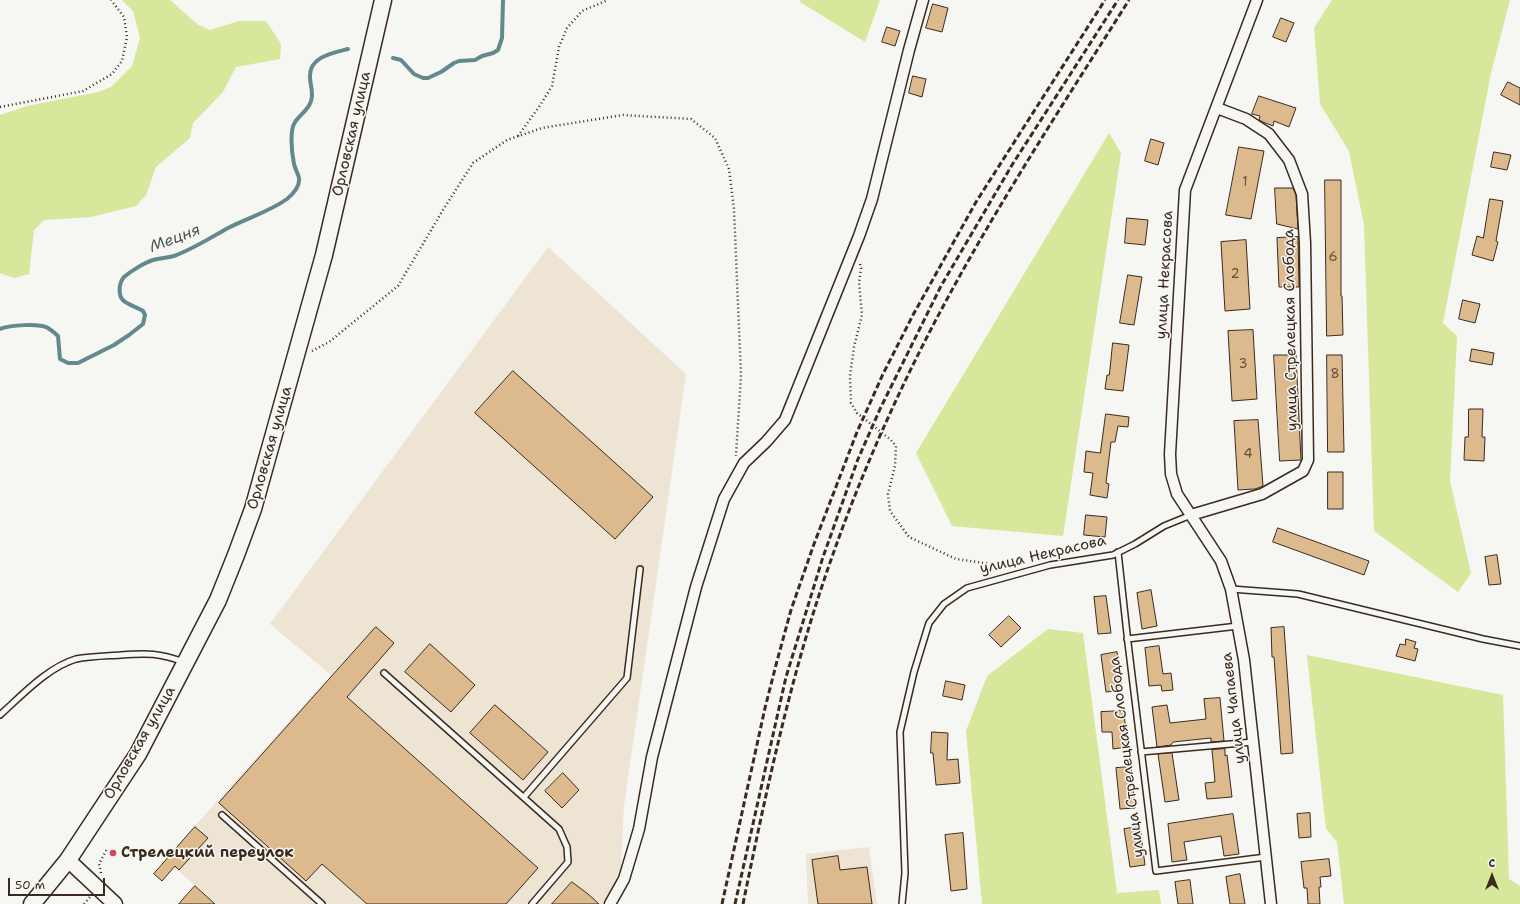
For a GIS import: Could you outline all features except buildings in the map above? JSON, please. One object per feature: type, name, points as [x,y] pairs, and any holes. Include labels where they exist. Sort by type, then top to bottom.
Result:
[{"type":"main road","name":"Орловская улица","points":[[32,904],[68,860],[138,754],[218,600],[253,509],[324,256],[383,0]]},
{"type":"main road","points":[[68,860],[114,904]]},
{"type":"street","points":[[610,904],[624,879],[639,829],[654,749],[696,587],[724,499],[744,463],[766,442],[785,420],[852,253],[872,199],[923,0]]},
{"type":"street","name":"улица Некрасова","points":[[1193,517],[1177,494],[1171,474],[1170,454],[1185,190],[1257,0]]},
{"type":"street","name":"улица Стрелецкая Слобода","points":[[1193,517],[1262,494],[1303,471],[1308,460],[1305,243],[1302,194],[1289,160],[1269,134],[1246,119],[1217,108]]},
{"type":"street","name":"улица Чапаева","points":[[1193,517],[1221,561],[1231,588],[1244,660],[1271,904]]},
{"type":"lane","name":"улица Некрасова","points":[[902,904],[905,873],[900,732],[914,672],[929,623],[944,604],[967,588],[1050,565],[1113,555],[1135,544],[1164,526],[1193,517]]},
{"type":"lane","name":"улица Стрелецкая Слобода","points":[[1118,552],[1127,639],[1156,871],[1266,857]]},
{"type":"lane","points":[[524,797],[627,678],[640,569]]},
{"type":"lane","points":[[1231,588],[1298,594],[1483,640],[1520,646]]},
{"type":"lane","points":[[1127,639],[1238,626]]},
{"type":"lane","points":[[0,715],[41,678],[58,667],[74,660],[94,656],[157,654],[167,655],[186,662]]},
{"type":"lane","points":[[384,673],[559,829],[568,847],[568,862],[532,904]]},
{"type":"lane","points":[[1141,752],[1253,742]]},
{"type":"lane","points":[[222,815],[322,904]]},
{"type":"path","points":[[0,107],[83,91],[112,74],[122,61],[127,37],[124,16],[111,0]]},
{"type":"path","points":[[518,136],[552,86],[559,47],[567,28],[582,11],[608,0]]},
{"type":"path","points":[[294,361],[329,342],[398,286],[473,163],[507,140],[542,128],[623,115],[692,119],[715,138],[729,169],[734,209],[741,374],[736,458]]},
{"type":"path","points":[[852,253],[858,256],[861,268],[859,283],[862,315],[854,347],[850,376],[851,403],[857,413],[891,440],[896,446],[895,466],[888,494],[890,511],[909,537],[956,559],[1005,566],[1016,574]]},
{"type":"shaded area","points":[[548,247],[686,374],[624,806],[620,884],[602,904],[216,904],[165,859],[331,675],[270,624]]},
{"type":"shaded area","points":[[869,847],[877,904],[808,904],[806,854]]},
{"type":"green space","points":[[122,0],[170,0],[197,24],[210,30],[239,21],[266,21],[281,44],[280,59],[236,67],[223,92],[193,123],[190,138],[156,167],[146,195],[136,206],[91,217],[44,220],[34,230],[29,274],[14,278],[0,273],[0,115],[27,106],[98,92],[111,87],[132,66],[140,38],[133,11]]},
{"type":"green space","points":[[800,0],[880,0],[865,42],[800,2]]},
{"type":"green space","points":[[1332,0],[1510,0],[1491,73],[1443,323],[1457,336],[1450,481],[1471,573],[1458,592],[1374,531],[1364,225],[1349,151],[1320,104],[1314,28]]},
{"type":"green space","points":[[1109,133],[1121,153],[1063,536],[952,526],[916,453]]},
{"type":"green space","points":[[1048,629],[1083,633],[1117,893],[1159,890],[1161,904],[982,904],[966,731],[987,676]]},
{"type":"green space","points":[[1307,655],[1503,695],[1509,879],[1520,886],[1520,904],[1344,904],[1337,842],[1326,829]]},
{"type":"waterway","name":"Мецня","points":[[393,58],[401,60],[414,74],[423,78],[428,78],[459,61],[475,60],[493,53],[498,50],[502,38],[503,0]]},
{"type":"waterway","name":"Мецня","points":[[0,329],[10,326],[24,325],[44,326],[58,336],[60,359],[68,363],[78,363],[114,345],[143,324],[145,315],[143,311],[126,302],[121,297],[120,287],[124,277],[149,261],[174,256],[188,250],[228,228],[273,208],[292,195],[296,190],[299,181],[299,176],[294,166],[292,131],[295,122],[307,109],[311,101],[311,70],[317,60],[329,54],[348,49]]},
{"type":"railway","points":[[722,904],[765,708],[791,610],[814,544],[857,432],[883,374],[913,315],[976,202],[1105,0]]},
{"type":"railway","points":[[735,904],[786,677],[823,557],[858,459],[880,409],[941,286],[1012,165],[1118,0]]},
{"type":"railway","points":[[743,904],[771,772],[805,642],[832,557],[868,464],[909,373],[959,277],[1042,137],[1129,0]]},
{"type":"place","name":"Стрелецкий переулок","points":[[113,853]]}]
